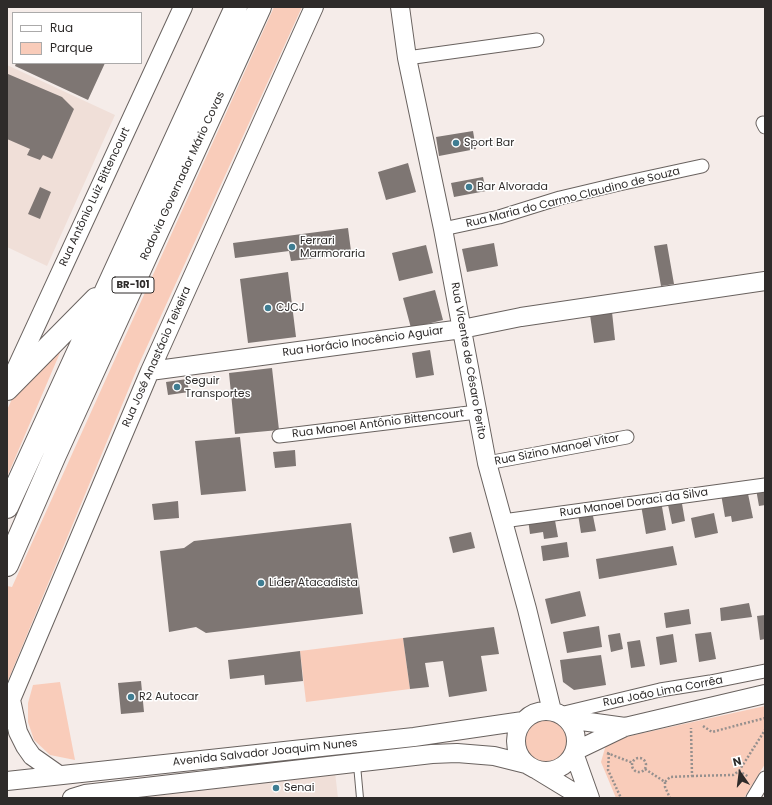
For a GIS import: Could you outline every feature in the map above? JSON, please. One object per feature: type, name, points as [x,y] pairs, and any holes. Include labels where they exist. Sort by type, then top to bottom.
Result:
[{"type":"highway","name":"Rodovia Governador Mário Covas","points":[[7,507],[236,7]]},
{"type":"highway","name":"Rodovia Governador Mário Covas","points":[[7,565],[55,455],[260,7]]},
{"type":"highway","points":[[7,388],[107,288]]},
{"type":"main road","name":"Rua Antônio Luiz Bittencourt","points":[[7,388],[183,7]]},
{"type":"main road","name":"Rua José Anastácio Teixeira","points":[[9,705],[150,371],[314,7]]},
{"type":"main road","name":"Rua Vicente de Césaro Perito","points":[[400,7],[407,58],[443,229],[487,463],[527,609],[560,715]]},
{"type":"main road","name":"Rua Horácio Inocêncio Aguiar","points":[[150,371],[462,329],[521,317],[765,281]]},
{"type":"main road","points":[[531,767],[546,771],[562,766],[574,752],[625,727],[765,694]]},
{"type":"main road","points":[[9,705],[18,732],[32,756],[59,775]]},
{"type":"main road","points":[[583,798],[531,767],[520,757],[516,748],[516,734],[522,721],[536,712],[625,727]]},
{"type":"main road","points":[[560,715],[576,734],[574,752],[590,798]]},
{"type":"main road","name":"Avenida Salvador Joaquim Nunes","points":[[7,781],[414,737],[522,721]]},
{"type":"main road","name":"Avenida Salvador Joaquim Nunes","points":[[81,797],[356,763],[457,753],[494,756],[531,767]]},
{"type":"street","points":[[407,58],[537,40]]},
{"type":"street","name":"Rua Maria do Carmo Claudino de Souza","points":[[443,229],[499,217],[594,190],[702,166]]},
{"type":"street","name":"Rua Manoel Antônio Bittencourt","points":[[279,436],[477,412]]},
{"type":"street","name":"Rua Sizino Manoel Vítor","points":[[487,463],[627,437]]},
{"type":"street","name":"Rua Manoel Doraci da Silva","points":[[503,521],[765,485]]},
{"type":"street","name":"Rua João Lima Corrêa","points":[[560,715],[660,690],[765,671]]},
{"type":"street","points":[[753,798],[764,780]]},
{"type":"lane","points":[[356,763],[360,798]]},
{"type":"path","points":[[699,724],[712,732],[765,718]]},
{"type":"path","points":[[692,776],[691,726],[695,725]]},
{"type":"path","points":[[670,798],[665,787],[665,782],[670,777],[733,775],[739,771],[765,730]]},
{"type":"path","points":[[608,754],[608,770],[620,797],[616,798]]},
{"type":"path","points":[[639,759],[643,760],[645,762],[645,769],[642,772],[634,770],[633,763],[639,759]]},
{"type":"path","points":[[645,769],[665,782]]},
{"type":"path","points":[[739,771],[764,780]]},
{"type":"shaded area","points":[[7,65],[115,115],[47,266],[7,247]]},
{"type":"shaded area","name":"Senai","points":[[335,772],[338,798],[140,798]]},
{"type":"green space","points":[[274,7],[302,7],[139,364],[7,683],[7,586],[12,587]]},
{"type":"green space","points":[[62,348],[7,477],[7,410],[12,399]]},
{"type":"green space","points":[[403,638],[410,689],[306,702],[300,651]]},
{"type":"green space","points":[[60,682],[75,760],[50,755],[34,740],[28,722],[28,703],[33,685]]},
{"type":"green space","points":[[765,706],[765,764],[744,798],[616,798],[601,762],[607,741]]},
{"type":"green space","points":[[541,717],[551,717],[560,721],[566,727],[569,732],[569,750],[560,761],[551,765],[541,765],[532,761],[526,755],[522,746],[522,736],[526,727],[532,721]]},
{"type":"building","points":[[16,64],[105,64],[88,100],[15,66]]},
{"type":"building","points":[[8,74],[62,97],[74,109],[52,159],[43,155],[40,160],[27,155],[30,149],[7,139]]},
{"type":"building","name":"Sport Bar","points":[[473,131],[476,149],[439,156],[436,137]]},
{"type":"building","points":[[408,163],[416,192],[386,200],[378,172]]},
{"type":"building","name":"Bar Alvorada","points":[[483,177],[486,191],[454,197],[451,183]]},
{"type":"building","points":[[40,187],[51,192],[40,219],[28,214]]},
{"type":"building","name":"Ferrari Marmoraria","points":[[348,228],[351,251],[326,254],[326,257],[291,261],[289,251],[235,258],[233,243]]},
{"type":"building","points":[[494,243],[498,266],[467,272],[462,249]]},
{"type":"building","points":[[667,244],[674,284],[661,286],[654,246]]},
{"type":"building","points":[[426,245],[433,273],[399,281],[392,253]]},
{"type":"building","name":"CJCJ","points":[[288,272],[296,337],[248,343],[240,279]]},
{"type":"building","points":[[435,290],[443,320],[411,328],[403,298]]},
{"type":"building","points":[[612,312],[615,340],[594,343],[590,315]]},
{"type":"building","points":[[430,350],[434,375],[416,378],[412,353]]},
{"type":"building","points":[[272,368],[279,430],[235,434],[229,373]]},
{"type":"building","name":"Seguir Transportes","points":[[187,379],[189,392],[168,395],[166,382]]},
{"type":"building","points":[[240,437],[246,491],[201,495],[195,441]]},
{"type":"building","points":[[295,450],[296,466],[275,468],[273,452]]},
{"type":"building","points":[[765,487],[765,505],[759,506],[756,489]]},
{"type":"building","points":[[747,489],[753,518],[732,522],[731,516],[725,517],[721,494]]},
{"type":"building","points":[[681,498],[685,521],[672,524],[667,500]]},
{"type":"building","points":[[178,501],[179,518],[154,520],[152,504]]},
{"type":"building","points":[[661,501],[666,530],[646,534],[641,505]]},
{"type":"building","points":[[592,511],[596,531],[581,533],[578,514]]},
{"type":"building","points":[[714,513],[718,533],[695,538],[691,518]]},
{"type":"building","points":[[554,515],[558,537],[544,539],[543,532],[530,534],[528,519]]},
{"type":"building","name":"Líder Atacadista","points":[[351,523],[363,614],[206,633],[196,627],[169,632],[160,551],[184,548],[194,541]]},
{"type":"building","points":[[471,532],[475,548],[453,553],[449,537]]},
{"type":"building","points":[[567,542],[569,557],[543,561],[541,546]]},
{"type":"building","points":[[673,546],[677,565],[599,579],[596,559]]},
{"type":"building","points":[[580,591],[586,616],[551,624],[545,599]]},
{"type":"building","points":[[749,603],[752,617],[721,621],[720,608]]},
{"type":"building","points":[[689,609],[691,624],[666,628],[664,613]]},
{"type":"building","points":[[765,615],[765,639],[760,640],[757,616]]},
{"type":"building","points":[[599,626],[602,647],[567,653],[563,632]]},
{"type":"building","points":[[494,627],[499,654],[481,656],[487,691],[449,697],[443,661],[425,663],[429,687],[410,689],[403,638]]},
{"type":"building","points":[[711,632],[716,659],[699,662],[695,634]]},
{"type":"building","points":[[620,633],[623,649],[611,652],[608,635]]},
{"type":"building","points":[[673,634],[677,662],[660,665],[656,637]]},
{"type":"building","points":[[640,640],[645,666],[631,668],[627,642]]},
{"type":"building","points":[[300,651],[303,681],[265,685],[264,675],[230,679],[228,660]]},
{"type":"building","points":[[601,655],[606,685],[574,690],[563,682],[560,660]]},
{"type":"building","name":"R2 Autocar","points":[[141,681],[144,712],[121,714],[118,683]]},
{"type":"place","name":"Sport Bar","points":[[456,143]]},
{"type":"place","name":"Bar Alvorada","points":[[469,187]]},
{"type":"place","name":"Ferrari Marmoraria","points":[[292,247]]},
{"type":"place","name":"CJCJ","points":[[268,308]]},
{"type":"place","name":"Seguir Transportes","points":[[177,387]]},
{"type":"place","name":"Líder Atacadista","points":[[261,583]]},
{"type":"place","name":"R2 Autocar","points":[[131,697]]},
{"type":"place","name":"Senai","points":[[276,788]]}]
